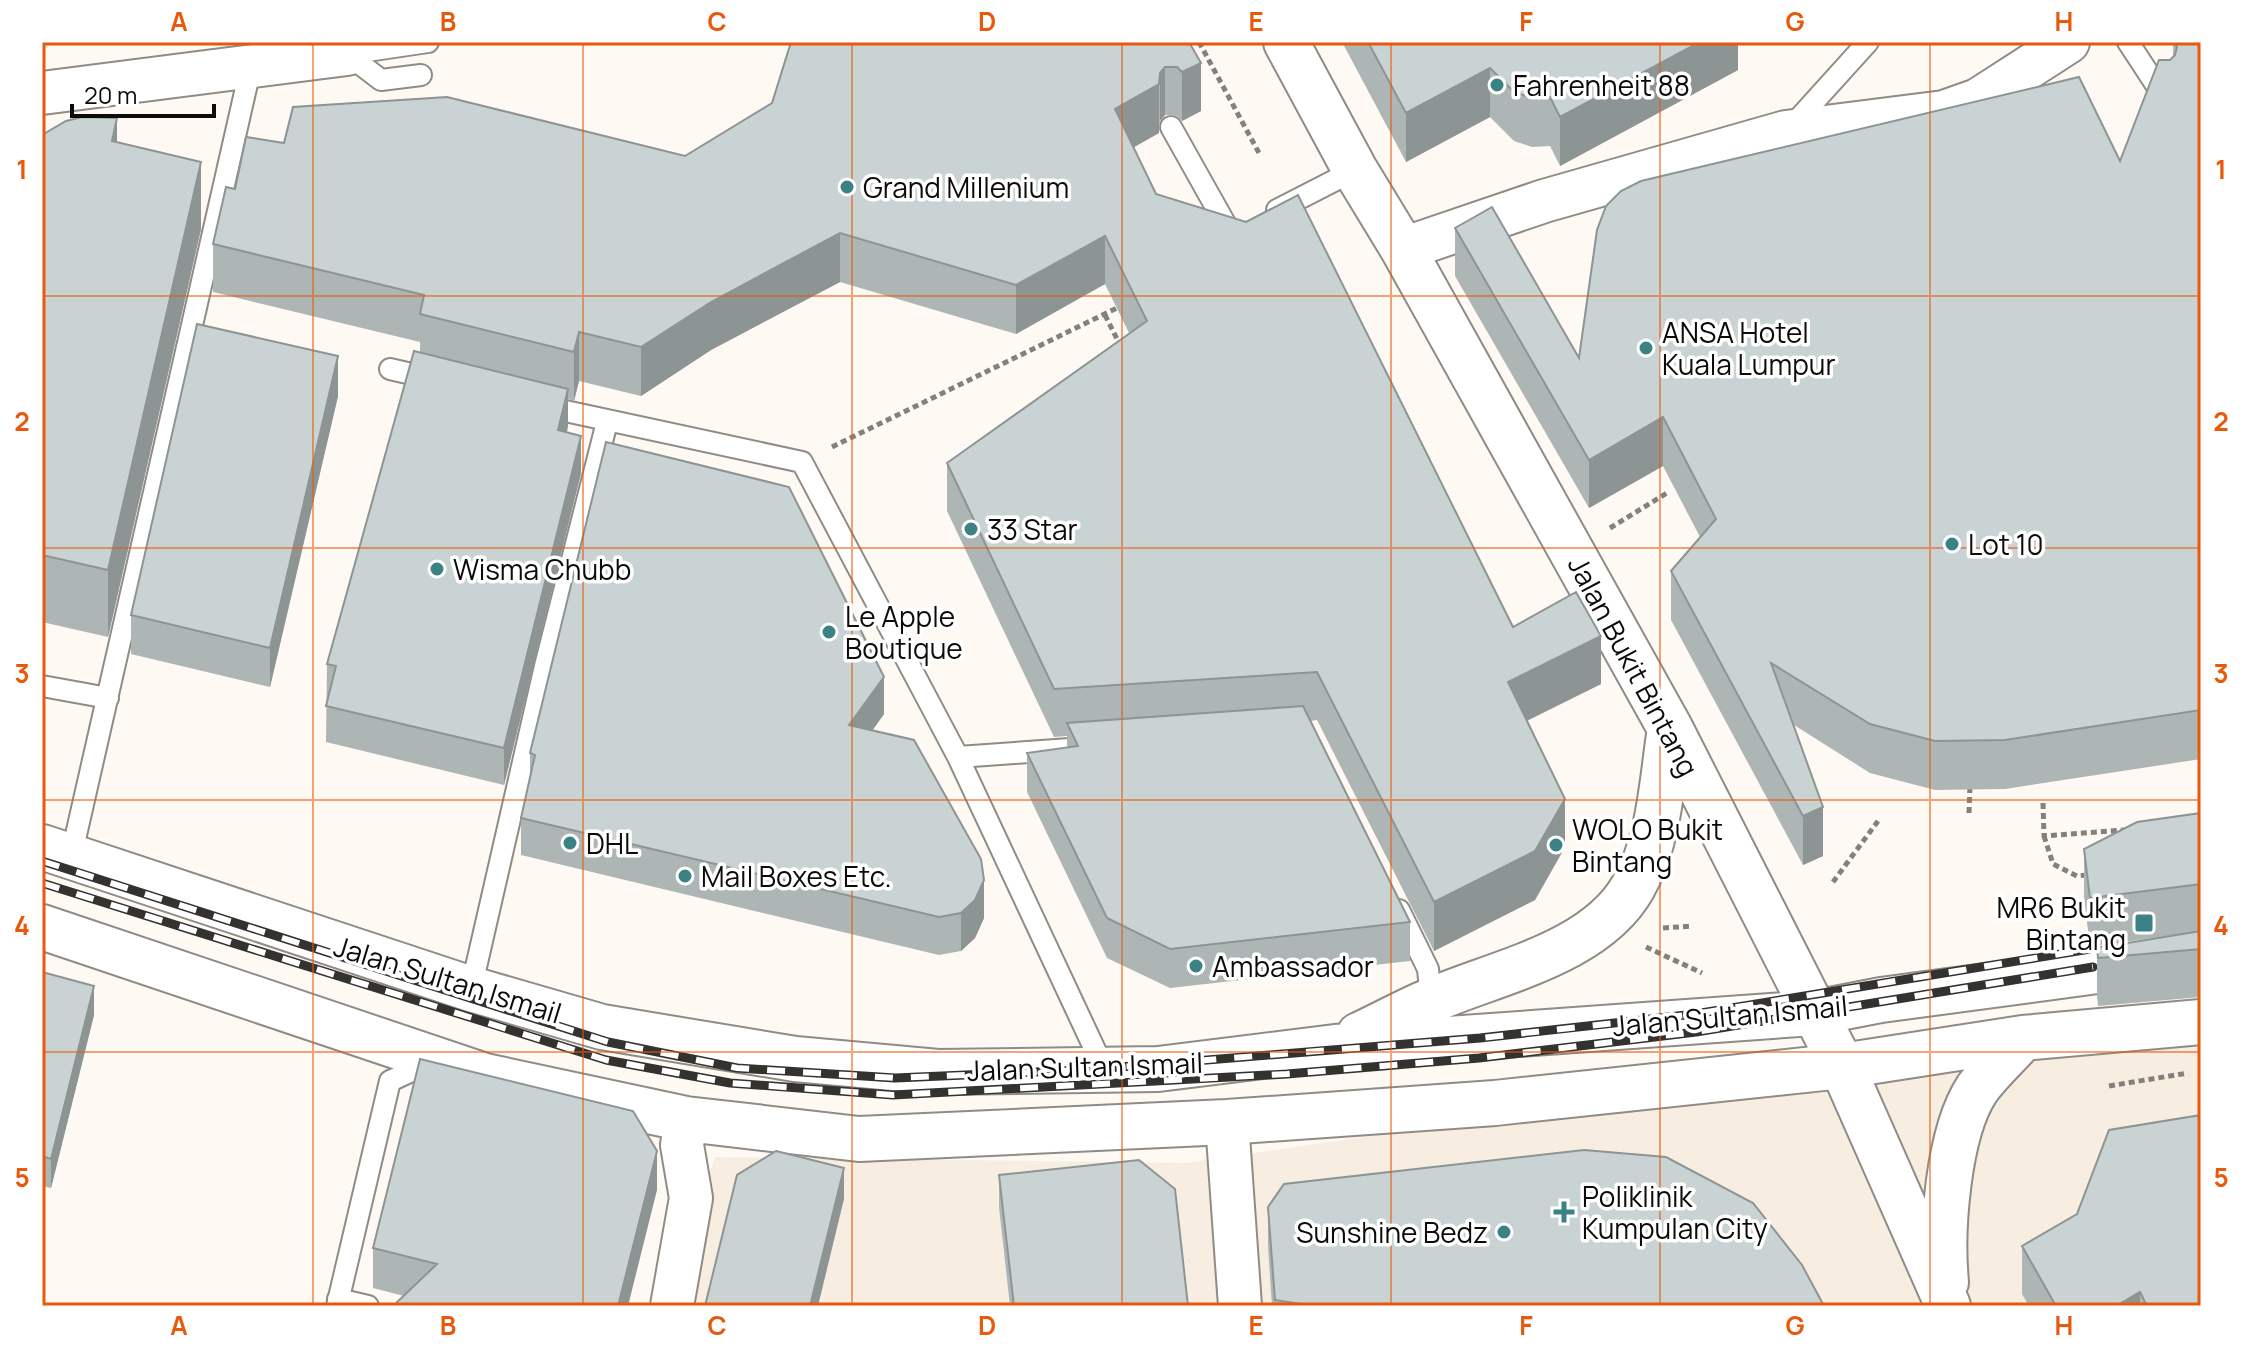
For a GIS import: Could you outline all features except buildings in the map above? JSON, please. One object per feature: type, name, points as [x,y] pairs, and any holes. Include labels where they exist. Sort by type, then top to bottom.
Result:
[{"type":"main road","name":"Jalan Bukit Bintang","points":[[1286,42],[1670,728],[1842,1066],[1948,1306]]},
{"type":"main road","points":[[1335,1047],[1431,1000],[1531,964],[1611,919],[1634,886],[1656,826],[1670,728]]},
{"type":"main road","name":"Jalan Sultan Ismail","points":[[57,852],[471,989],[602,1027],[795,1059],[938,1072],[1158,1069],[1335,1047],[1814,1013],[1881,1000],[2201,957]]},
{"type":"main road","points":[[42,927],[444,1064],[676,1116],[859,1139],[1227,1122],[1495,1103],[1842,1066],[2023,1038],[2201,1022]]},
{"type":"main road","points":[[1948,1306],[1943,1247],[1947,1198],[1960,1130],[1976,1090],[2023,1038]]},
{"type":"street","points":[[1403,249],[1544,201],[1786,132],[1944,112],[1978,100],[2068,42]]},
{"type":"street","points":[[42,93],[347,54]]},
{"type":"street","points":[[672,1306],[691,1198],[676,1116]]},
{"type":"street","points":[[1227,1122],[1240,1306]]},
{"type":"lane","points":[[347,54],[428,42]]},
{"type":"lane","points":[[1786,132],[1868,42]]},
{"type":"lane","points":[[2128,42],[2164,97]]},
{"type":"lane","points":[[347,54],[381,80],[421,75]]},
{"type":"lane","points":[[57,852],[108,698],[251,66]]},
{"type":"lane","points":[[1171,127],[1231,234],[1355,170]]},
{"type":"lane","points":[[390,369],[449,383]]},
{"type":"lane","points":[[523,401],[607,422],[802,462],[958,757],[1104,1069]]},
{"type":"lane","points":[[471,989],[545,666],[607,422]]},
{"type":"lane","points":[[42,686],[108,698]]},
{"type":"lane","points":[[958,757],[1096,747]]},
{"type":"lane","points":[[1387,885],[1428,969],[1431,1000]]},
{"type":"lane","points":[[368,1306],[338,1303],[390,1081],[444,1064]]},
{"type":"path","points":[[1199,42],[1259,153]]},
{"type":"path","points":[[802,462],[1132,301]]},
{"type":"path","points":[[1105,315],[1125,356]]},
{"type":"path","points":[[1969,813],[1971,784]]},
{"type":"path","points":[[2043,803],[2044,836],[2053,864],[2077,876],[2090,875]]},
{"type":"path","points":[[1833,882],[1878,821]]},
{"type":"path","points":[[2044,836],[2129,830]]},
{"type":"path","points":[[1657,932],[1665,926],[1693,926]]},
{"type":"path","points":[[1648,938],[1639,944],[1684,963]]},
{"type":"path","points":[[2109,1086],[2201,1071]]},
{"type":"shaded area","points":[[2201,1014],[2201,1306],[666,1306],[715,1157],[1186,1163]]},
{"type":"railway","points":[[42,861],[608,1042],[737,1068],[895,1078],[1083,1070],[1480,1038],[1695,1014],[2090,949]]},
{"type":"railway","points":[[42,883],[606,1060],[730,1083],[893,1095],[1287,1074],[1479,1058],[1696,1032],[2093,967]]},
{"type":"place","name":"Fahrenheit 88","points":[[1497,85]]},
{"type":"place","name":"Grand Millenium","points":[[847,187]]},
{"type":"place","name":"ANSA Hotel Kuala Lumpur","points":[[1646,348]]},
{"type":"place","name":"33 Star","points":[[971,529]]},
{"type":"place","name":"Lot 10","points":[[1952,544]]},
{"type":"place","name":"Wisma Chubb","points":[[437,569]]},
{"type":"place","name":"Le Apple Boutique","points":[[829,632]]},
{"type":"place","name":"DHL","points":[[570,843]]},
{"type":"place","name":"WOLO Bukit Bintang","points":[[1556,845]]},
{"type":"place","name":"Mail Boxes Etc.","points":[[685,876]]},
{"type":"place","name":"MR6 Bukit Bintang","points":[[2144,923]]},
{"type":"place","name":"Ambassador","points":[[1196,966]]},
{"type":"place","name":"Poliklinik Kumpulan City","points":[[1564,1212]]},
{"type":"place","name":"Sunshine Bedz","points":[[1504,1232]]}]
